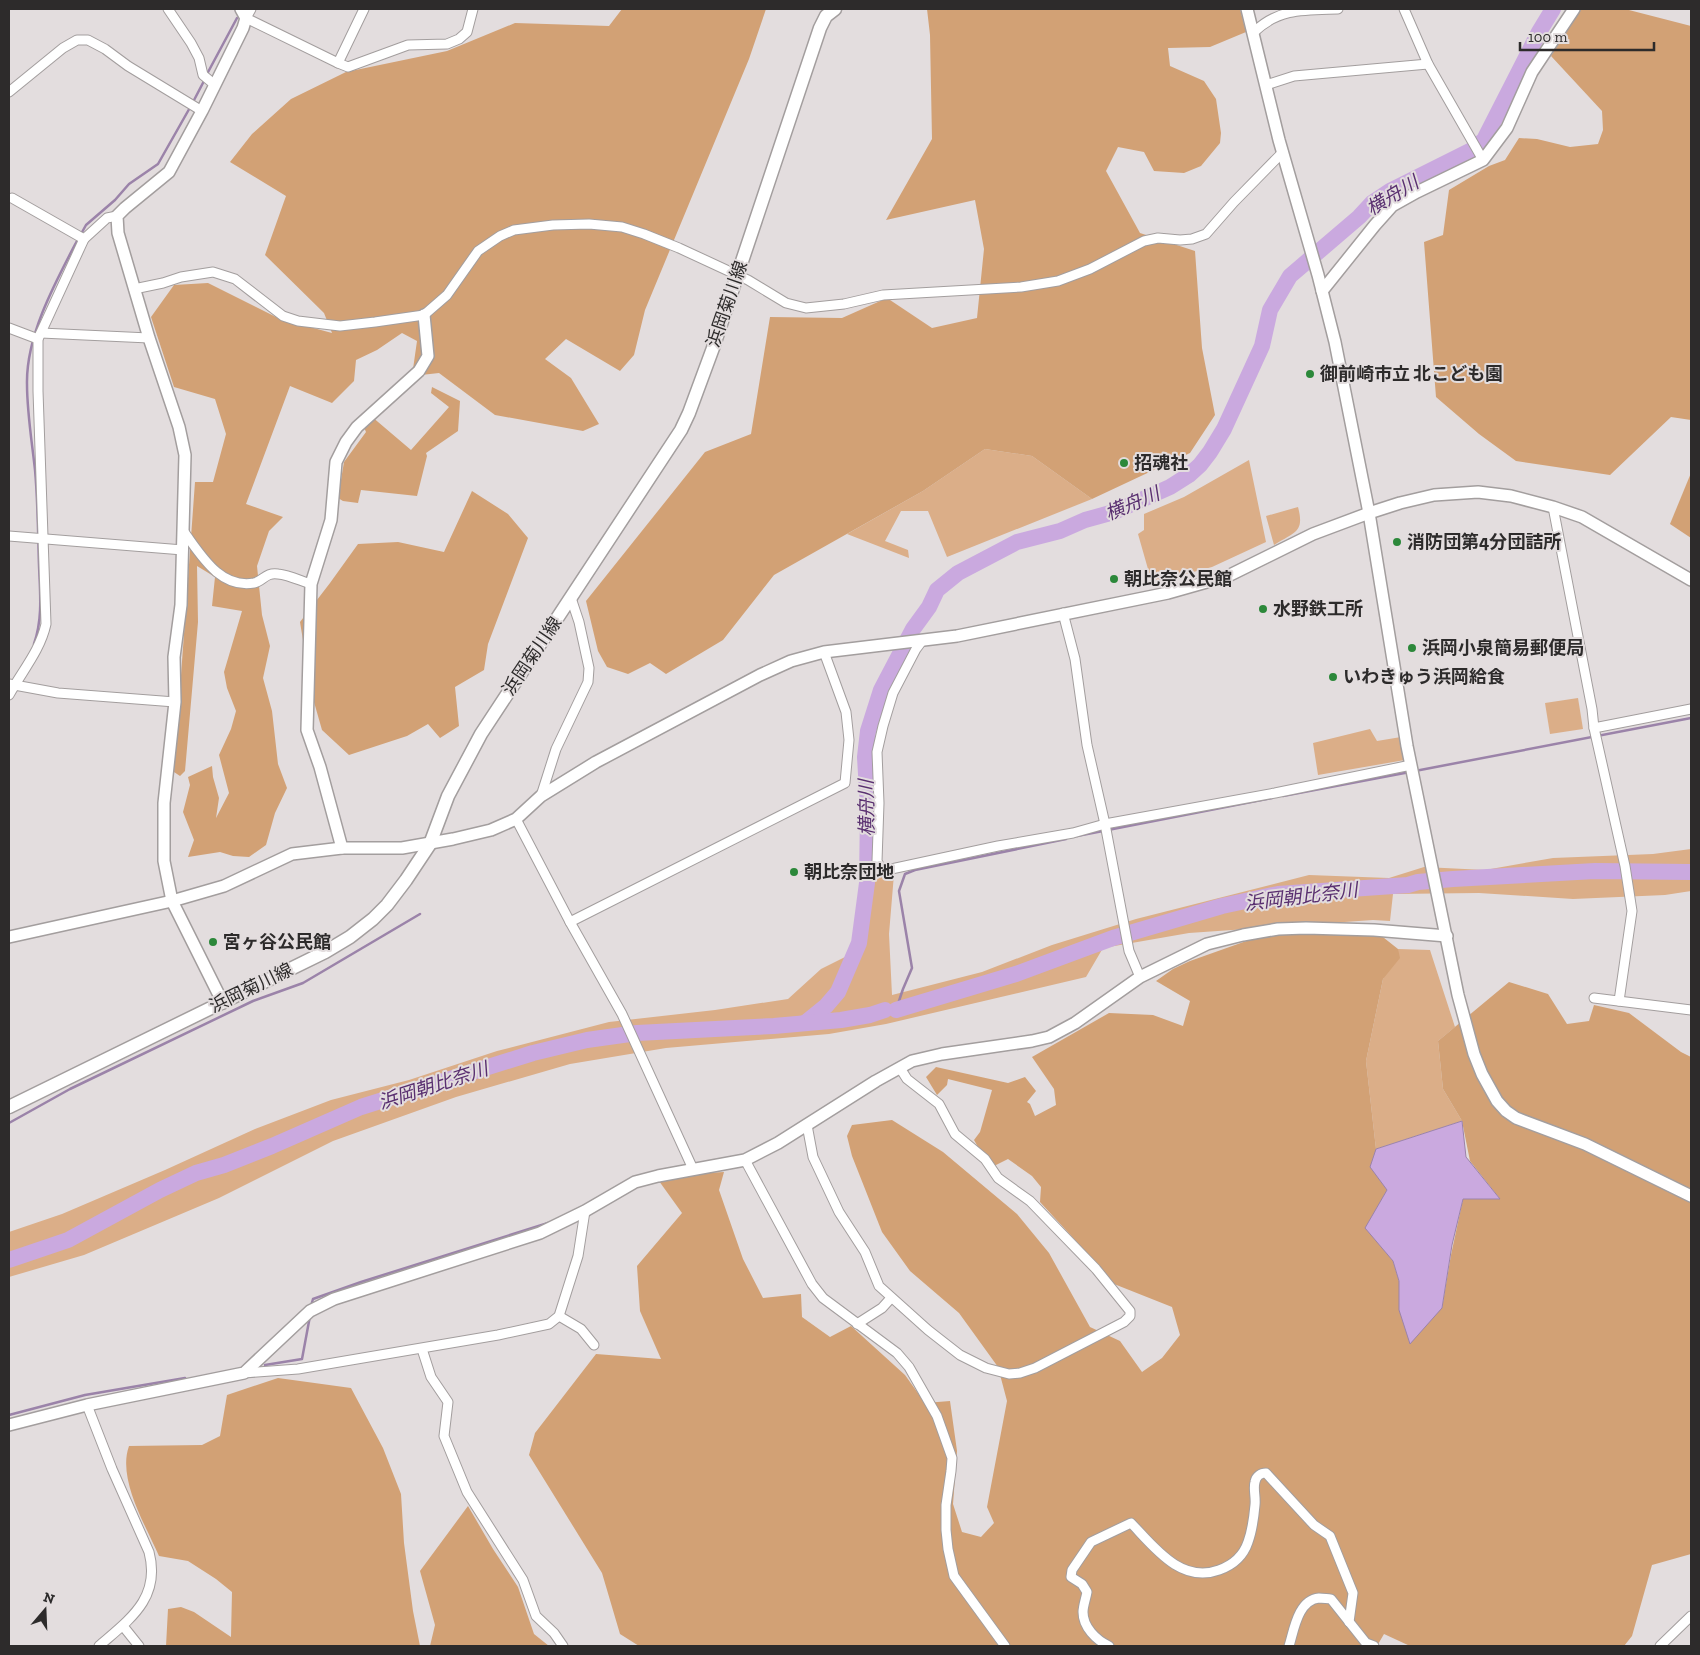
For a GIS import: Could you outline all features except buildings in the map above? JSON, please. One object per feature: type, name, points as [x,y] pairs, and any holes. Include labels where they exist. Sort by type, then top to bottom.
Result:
[{"type":"main road","name":"浜岡菊川線","points":[[9,1107],[325,952],[350,937],[373,919],[402,886],[430,844],[448,796],[481,734],[680,430],[695,398],[820,28],[826,16],[835,9]]},
{"type":"street","points":[[168,9],[191,43],[209,80]]},
{"type":"street","points":[[338,63],[364,9]]},
{"type":"street","points":[[9,695],[11,684],[36,652],[46,624],[37,337],[80,237],[107,218],[117,216],[169,172],[200,110],[209,80],[246,12],[348,67],[408,45],[447,44],[459,39],[467,32],[473,9]]},
{"type":"street","points":[[1247,9],[1283,152],[1318,275],[1342,377],[1369,513],[1412,770],[1458,995],[1474,1054],[1497,1101],[1516,1118],[1585,1144],[1691,1196]]},
{"type":"street","points":[[1254,32],[1282,13],[1303,9],[1338,9]]},
{"type":"street","points":[[1404,9],[1428,64],[1483,160]]},
{"type":"street","points":[[1322,291],[1392,206],[1483,160],[1507,128],[1532,72],[1574,9]]},
{"type":"street","points":[[9,92],[63,48],[77,40],[88,40],[200,110]]},
{"type":"street","points":[[1266,85],[1294,76],[1428,64]]},
{"type":"street","points":[[134,290],[181,277],[213,272],[235,279],[283,316],[298,321],[340,326],[424,315],[447,295],[478,251],[500,236],[514,230],[553,225],[622,227],[679,248],[748,280],[786,303],[806,308],[844,304],[883,295],[1021,287],[1058,281],[1090,269],[1144,241],[1158,238],[1192,239],[1206,234],[1283,152]]},
{"type":"street","points":[[10,198],[80,237]]},
{"type":"street","points":[[117,216],[118,233],[134,290],[179,428],[185,455],[181,605],[174,657],[175,702],[164,803],[162,837],[164,861],[172,901],[222,1003]]},
{"type":"street","points":[[342,848],[320,767],[307,730],[311,584],[331,520],[336,462],[346,442],[357,427],[419,371],[428,356],[424,315]]},
{"type":"street","points":[[9,328],[37,337],[149,338]]},
{"type":"street","points":[[9,937],[172,901],[224,886],[292,854],[342,848],[402,848],[430,844],[490,830],[516,819],[540,796],[596,762],[760,675],[791,661],[824,652],[957,636],[1168,593],[1228,576],[1313,534],[1369,513],[1434,495],[1478,492],[1511,496],[1553,507],[1582,517],[1691,580]]},
{"type":"street","points":[[1553,507],[1592,709],[1596,740],[1625,866],[1632,911],[1619,1002]]},
{"type":"street","points":[[184,532],[218,575],[224,578],[237,583],[255,583],[267,574],[278,574],[311,584]]},
{"type":"street","points":[[9,536],[183,550]]},
{"type":"street","points":[[540,796],[556,749],[588,682],[589,668],[579,622],[571,598]]},
{"type":"street","points":[[1063,613],[1075,658],[1087,745],[1129,951],[1140,977]]},
{"type":"street","points":[[922,641],[912,655],[893,693],[883,726],[878,752],[877,861],[882,871],[989,848],[1105,828],[1274,793],[1412,770]]},
{"type":"street","points":[[570,922],[845,783],[849,740],[846,712],[824,652]]},
{"type":"street","points":[[11,684],[58,693],[175,702]]},
{"type":"street","points":[[1594,728],[1691,709]]},
{"type":"street","points":[[516,819],[570,922],[622,1014],[693,1169]]},
{"type":"street","points":[[244,1373],[310,1311],[334,1299],[540,1233],[585,1211],[635,1182],[745,1160],[778,1143],[876,1081],[912,1061],[942,1054],[1049,1037],[1075,1023],[1140,977],[1207,944],[1278,929],[1306,928],[1374,930],[1447,936]]},
{"type":"street","points":[[1594,998],[1691,1010]]},
{"type":"street","points":[[807,1125],[814,1157],[840,1212],[865,1252],[879,1286],[960,1355],[986,1368],[1009,1374],[1020,1374],[1044,1364],[1124,1322],[1130,1316],[1130,1312],[1096,1269],[1030,1201],[998,1178],[985,1159],[955,1134],[939,1104],[907,1079],[900,1068]]},
{"type":"street","points":[[745,1160],[812,1284],[823,1298],[897,1353],[909,1367],[937,1416],[952,1458],[946,1505],[946,1530],[954,1576],[1005,1646]]},
{"type":"street","points":[[9,1425],[87,1404],[244,1373],[298,1369],[422,1349],[549,1324],[559,1316],[578,1256],[585,1211]]},
{"type":"street","points":[[856,1324],[882,1308],[891,1298]]},
{"type":"street","points":[[559,1316],[581,1329],[594,1345]]},
{"type":"street","points":[[422,1349],[431,1377],[448,1402],[444,1436],[467,1492],[523,1580],[536,1616],[554,1633],[564,1646]]},
{"type":"street","points":[[87,1404],[112,1469],[149,1552],[153,1575],[148,1594],[140,1606],[123,1626],[100,1646]]},
{"type":"street","points":[[1109,1646],[1098,1641],[1090,1631],[1083,1613],[1087,1592],[1082,1584],[1071,1578],[1072,1570],[1091,1542],[1131,1523],[1158,1553],[1177,1567],[1190,1572],[1204,1573],[1215,1572],[1231,1566],[1242,1554],[1248,1541],[1256,1504],[1255,1481],[1258,1476],[1266,1472],[1314,1525],[1330,1536],[1353,1593],[1349,1622]]},
{"type":"street","points":[[1289,1646],[1300,1612],[1306,1604],[1318,1598],[1331,1599],[1366,1643],[1374,1646]]},
{"type":"street","points":[[1660,1646],[1691,1616]]},
{"type":"street","points":[[123,1626],[139,1646]]},
{"type":"shaded area","points":[[622,9],[766,9],[749,59],[645,310],[634,355],[620,371],[566,339],[545,359],[571,378],[599,424],[583,431],[495,415],[439,373],[412,376],[417,341],[402,333],[377,350],[356,360],[354,381],[332,403],[290,386],[246,504],[283,517],[269,531],[257,566],[262,615],[270,646],[263,678],[272,711],[278,764],[287,788],[275,813],[266,845],[249,857],[233,856],[220,852],[188,857],[194,840],[183,812],[190,785],[188,777],[212,766],[219,798],[216,818],[229,793],[219,755],[231,729],[236,711],[227,688],[224,672],[242,611],[212,606],[215,577],[197,566],[198,622],[185,771],[180,776],[174,772],[195,482],[213,482],[226,434],[215,399],[174,387],[151,317],[174,285],[208,283],[280,319],[332,333],[324,313],[265,255],[286,196],[230,162],[252,134],[291,99],[346,72],[447,51],[515,23],[609,26]]},
{"type":"shaded area","points":[[927,9],[1240,9],[1246,32],[1210,47],[1168,48],[1170,66],[1204,81],[1216,99],[1221,133],[1220,143],[1201,166],[1184,173],[1154,171],[1144,152],[1118,147],[1106,171],[1140,233],[1195,251],[1202,348],[1215,415],[1190,453],[1092,499],[1032,456],[985,449],[923,491],[774,575],[723,640],[666,674],[650,663],[628,674],[607,667],[598,651],[586,601],[705,452],[751,434],[770,317],[842,318],[887,298],[932,328],[977,318],[984,249],[975,200],[886,220],[932,139],[930,35]]},
{"type":"shaded area","points":[[1579,9],[1625,9],[1691,26],[1691,420],[1671,417],[1610,475],[1516,461],[1479,434],[1436,397],[1424,242],[1443,235],[1449,190],[1489,166],[1505,160],[1519,138],[1537,139],[1570,147],[1598,144],[1603,130],[1602,111],[1551,56]]},
{"type":"shaded area","points":[[432,387],[460,401],[458,431],[426,453],[427,456],[417,496],[361,490],[358,503],[343,501],[338,498],[344,462],[366,432],[362,423],[371,416],[411,450],[449,407],[431,393]]},
{"type":"shaded area","points":[[985,449],[1032,456],[1092,499],[947,557],[928,511],[901,511],[885,541],[908,550],[909,558],[847,534],[923,491]]},
{"type":"shaded area","points":[[1249,460],[1266,542],[1212,567],[1152,583],[1138,534],[1144,530],[1144,514],[1184,497]]},
{"type":"shaded area","points":[[1691,473],[1691,538],[1670,524]]},
{"type":"shaded area","points":[[472,491],[508,514],[528,538],[488,644],[484,670],[455,687],[459,726],[440,738],[428,724],[407,736],[349,755],[322,730],[312,695],[300,622],[358,544],[398,542],[444,552]]},
{"type":"shaded area","points":[[1298,507],[1300,516],[1299,527],[1292,534],[1274,545],[1266,516]]},
{"type":"shaded area","points":[[1578,698],[1583,729],[1550,734],[1545,703]]},
{"type":"shaded area","points":[[1370,729],[1377,741],[1401,737],[1405,760],[1318,775],[1313,743]]},
{"type":"shaded area","points":[[1691,849],[1691,891],[1665,895],[1573,899],[1479,893],[1393,894],[1390,921],[1373,920],[1189,933],[1103,948],[1086,977],[886,1024],[829,1034],[666,1048],[570,1064],[456,1097],[333,1141],[219,1198],[84,1255],[9,1277],[9,1232],[62,1214],[255,1129],[331,1100],[409,1080],[497,1051],[609,1022],[715,1010],[788,999],[821,969],[853,953],[872,876],[894,874],[889,934],[892,995],[982,972],[1052,945],[1136,919],[1309,875],[1389,878],[1424,867],[1485,870],[1553,858],[1653,854]]},
{"type":"shaded area","points":[[1374,930],[1398,949],[1400,958],[1383,979],[1366,1061],[1376,1149],[1387,1190],[1366,1228],[1393,1261],[1399,1281],[1399,1310],[1442,1308],[1463,1199],[1500,1199],[1470,1161],[1462,1121],[1443,1089],[1438,1041],[1509,982],[1548,994],[1567,1024],[1589,1021],[1594,1005],[1629,1013],[1681,1052],[1691,1057],[1691,1554],[1652,1565],[1632,1636],[1624,1646],[1410,1646],[1384,1634],[1377,1646],[639,1646],[620,1634],[602,1573],[529,1455],[535,1433],[596,1354],[661,1359],[640,1311],[637,1266],[682,1213],[659,1181],[691,1174],[724,1172],[719,1190],[743,1259],[763,1298],[801,1294],[802,1317],[830,1337],[851,1326],[905,1375],[925,1403],[950,1401],[957,1451],[953,1504],[962,1532],[981,1537],[994,1523],[987,1507],[1007,1401],[998,1367],[959,1313],[910,1271],[882,1232],[852,1156],[847,1136],[852,1125],[892,1120],[943,1152],[1017,1214],[1049,1253],[1090,1327],[1120,1341],[1142,1372],[1162,1358],[1180,1335],[1172,1307],[1109,1282],[1076,1241],[1040,1202],[1041,1187],[1032,1176],[1008,1159],[994,1166],[978,1147],[974,1140],[980,1132],[992,1090],[948,1079],[947,1085],[937,1095],[926,1077],[936,1067],[1008,1083],[1025,1077],[1036,1091],[1027,1102],[1030,1104],[1035,1116],[1056,1105],[1054,1089],[1032,1057],[1109,1013],[1153,1015],[1183,1026],[1190,1001],[1156,981],[1173,969],[1252,939],[1305,932]]},
{"type":"shaded area","points":[[1398,949],[1430,950],[1455,1027],[1438,1041],[1443,1089],[1462,1121],[1376,1149],[1366,1061],[1383,979]]},
{"type":"shaded area","points":[[1462,1121],[1466,1157],[1500,1199],[1463,1199],[1452,1245],[1442,1308],[1410,1344],[1399,1310],[1399,1281],[1393,1261],[1365,1228],[1387,1190],[1370,1167],[1376,1149]]},
{"type":"shaded area","points":[[278,1378],[351,1388],[383,1448],[401,1494],[404,1543],[413,1611],[420,1646],[166,1646],[168,1609],[181,1607],[194,1612],[231,1637],[232,1592],[188,1561],[159,1556],[130,1487],[126,1459],[129,1446],[202,1445],[220,1436],[227,1395]]},
{"type":"shaded area","points":[[468,1506],[518,1587],[534,1634],[549,1646],[430,1646],[435,1625],[420,1571]]},
{"type":"waterway","name":"横舟川","points":[[805,1023],[826,1006],[838,992],[859,943],[867,883],[868,808],[865,757],[868,731],[881,690],[913,629],[929,607],[937,590],[958,573],[1017,542],[1060,531],[1085,520],[1114,512],[1170,487],[1189,475],[1200,465],[1224,429],[1262,346],[1270,310],[1290,276],[1359,217],[1372,203],[1390,191],[1470,151],[1484,140],[1539,32],[1553,9]]},
{"type":"waterway","points":[[207,74],[237,18]]},
{"type":"waterway","points":[[81,234],[86,225],[115,200],[129,184],[158,164],[205,79]]},
{"type":"waterway","points":[[34,644],[39,624],[40,595],[36,482],[27,395],[28,365],[31,347],[44,309],[78,239]]},
{"type":"waterway","points":[[1415,771],[1691,718]]},
{"type":"waterway","points":[[1283,796],[1410,772]]},
{"type":"waterway","points":[[1108,830],[1272,798]]},
{"type":"waterway","points":[[1077,836],[1103,831]]},
{"type":"waterway","points":[[885,1010],[896,1010],[912,968],[899,891],[905,874],[915,870],[1066,839]]},
{"type":"waterway","name":"浜岡朝比奈川","points":[[896,1010],[1016,974],[1113,938],[1222,906],[1278,894],[1408,885],[1418,882],[1453,879],[1595,871],[1691,872]]},
{"type":"waterway","points":[[9,1123],[70,1089],[253,1001],[303,983],[420,914]]},
{"type":"waterway","name":"浜岡朝比奈川","points":[[9,1260],[68,1240],[160,1190],[196,1173],[224,1165],[272,1146],[361,1107],[533,1053],[587,1040],[637,1033],[774,1026],[841,1020],[870,1015],[885,1010]]},
{"type":"waterway","points":[[311,1306],[313,1299],[361,1282],[548,1223]]},
{"type":"waterway","points":[[265,1365],[302,1359],[310,1316]]},
{"type":"waterway","points":[[9,1415],[85,1395],[185,1378]]},
{"type":"place","name":"御前崎市立 北こども園","points":[[1310,374]]},
{"type":"place","name":"招魂社","points":[[1124,463]]},
{"type":"place","name":"消防団第4分団詰所","points":[[1397,542]]},
{"type":"place","name":"朝比奈公民館","points":[[1114,579]]},
{"type":"place","name":"水野鉄工所","points":[[1263,609]]},
{"type":"place","name":"浜岡小泉簡易郵便局","points":[[1412,648]]},
{"type":"place","name":"いわきゅう浜岡給食","points":[[1333,677]]},
{"type":"place","name":"朝比奈団地","points":[[794,872]]},
{"type":"place","name":"宮ヶ谷公民館","points":[[213,942]]}]
